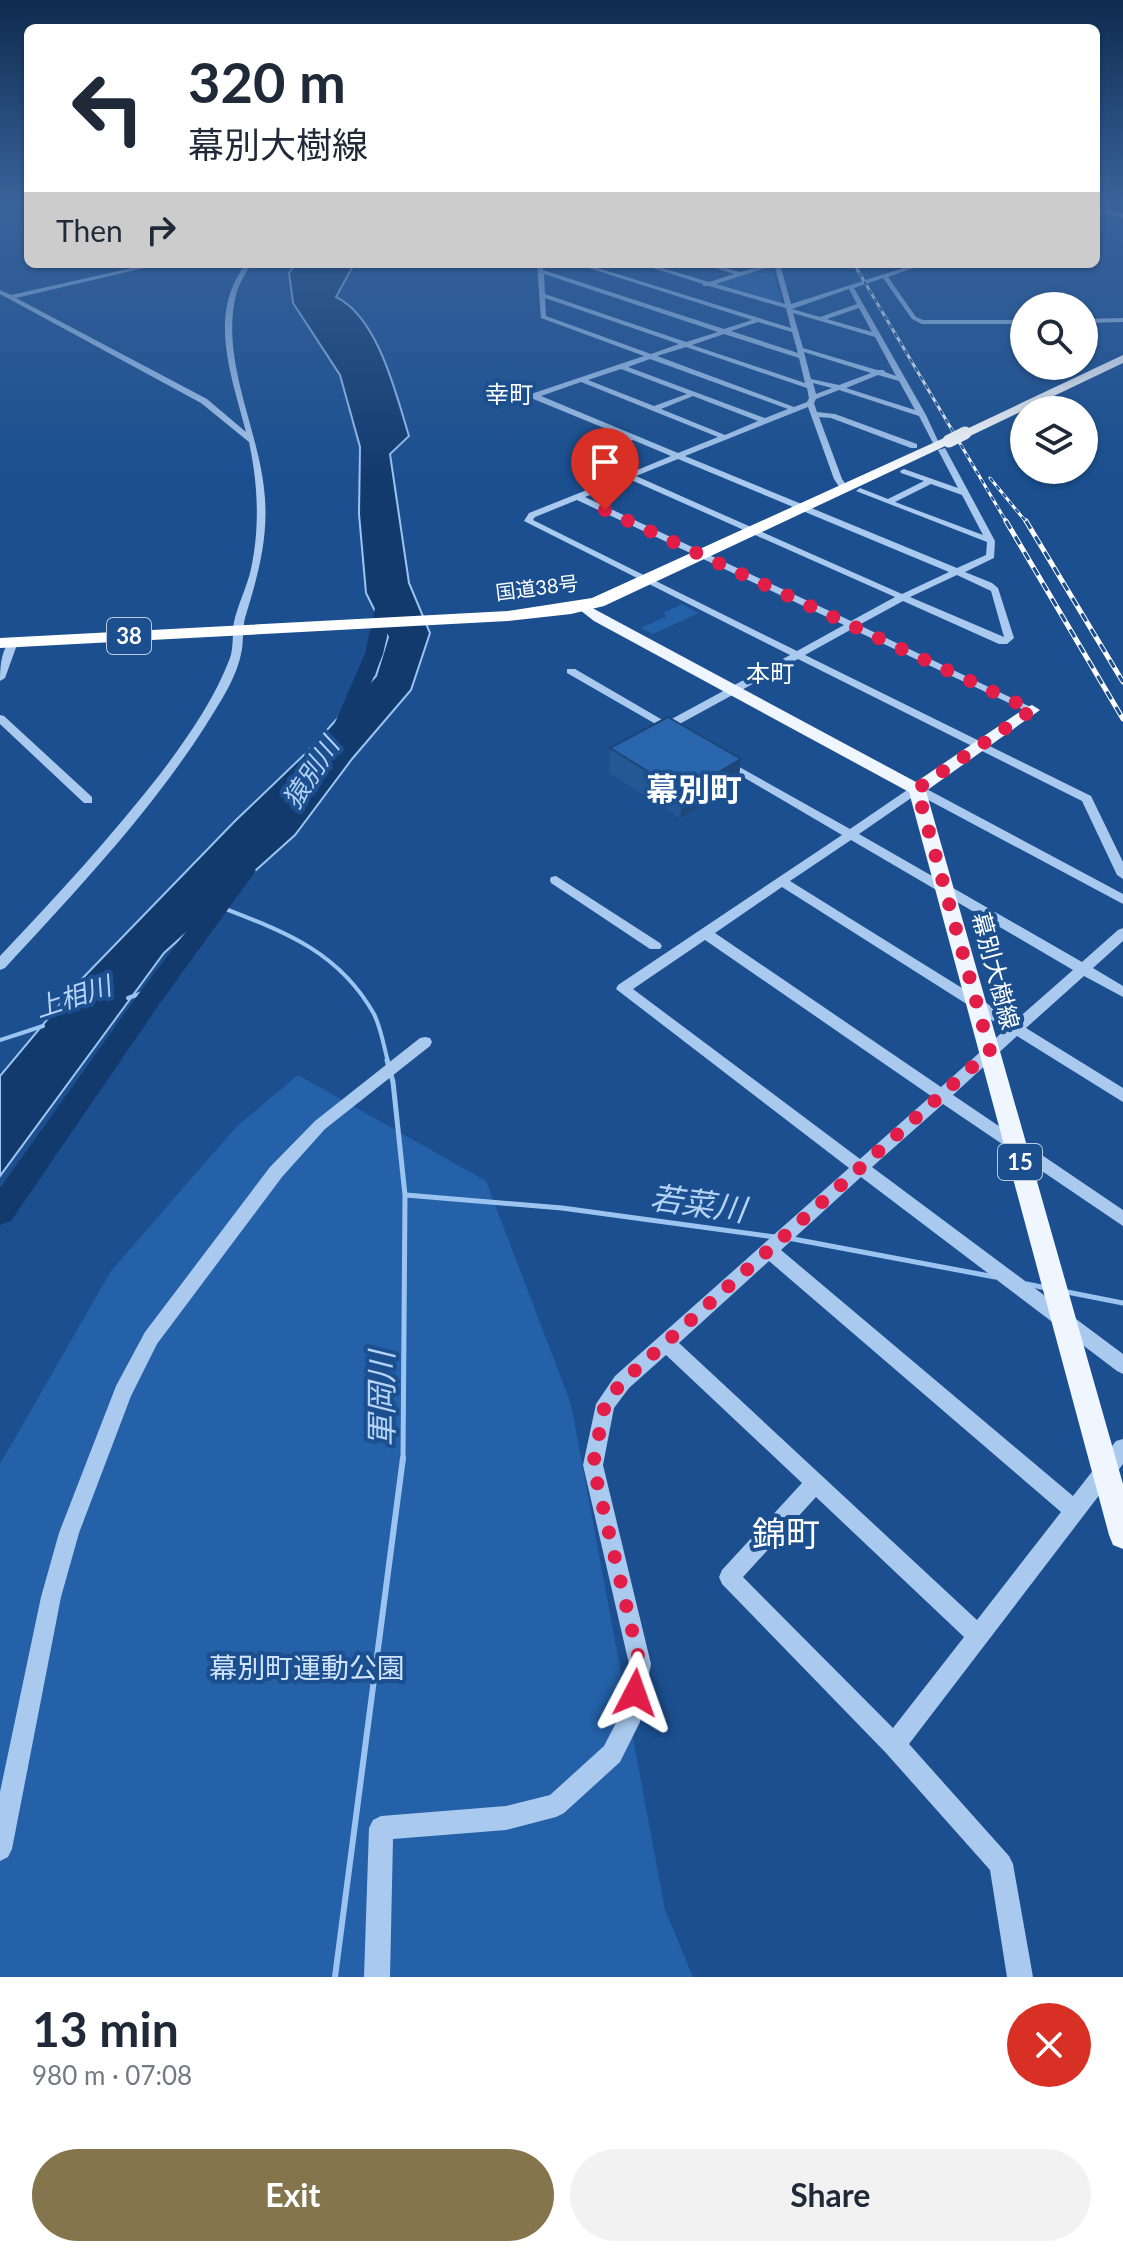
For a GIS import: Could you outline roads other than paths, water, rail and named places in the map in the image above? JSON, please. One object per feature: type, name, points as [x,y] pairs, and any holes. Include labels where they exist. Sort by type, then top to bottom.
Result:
[{"type":"highway","name":"国道38号","points":[[7,643],[508,616],[583,607],[804,508],[853,490],[942,444],[1123,359]]},
{"type":"main road","points":[[583,607],[917,789],[1032,710]]},
{"type":"main road","name":"幕別大樹線","points":[[917,789],[1123,1535]]},
{"type":"street","points":[[0,300],[14,296]]},
{"type":"street","points":[[0,965],[98,859],[160,784],[206,714],[249,630],[239,621],[260,560],[260,480],[233,361],[229,328],[233,296]]},
{"type":"street","points":[[541,296],[543,317],[794,409]]},
{"type":"street","points":[[545,296],[760,370],[809,384],[840,388],[922,415]]},
{"type":"street","points":[[614,296],[721,332],[902,380]]},
{"type":"street","points":[[662,298],[667,296]]},
{"type":"street","points":[[681,296],[755,321],[794,330],[861,305]]},
{"type":"street","points":[[749,296],[878,336]]},
{"type":"street","points":[[786,296],[812,400],[838,479],[853,490],[991,541]]},
{"type":"street","points":[[789,308],[825,296]]},
{"type":"street","points":[[668,726],[903,597],[991,556],[991,541],[964,493],[942,444],[893,367],[856,296]]},
{"type":"street","points":[[899,296],[917,320],[929,323],[1010,322]]},
{"type":"street","points":[[11,297],[204,401],[253,442]]},
{"type":"street","points":[[628,308],[651,301]]},
{"type":"street","points":[[593,319],[616,312]]},
{"type":"street","points":[[1098,321],[1123,320]]},
{"type":"street","points":[[634,437],[585,456],[1003,642],[1009,638],[995,590],[959,573],[634,437],[534,396],[755,321]]},
{"type":"street","points":[[569,327],[581,323]]},
{"type":"street","points":[[620,366],[765,421]]},
{"type":"street","points":[[893,367],[576,496],[532,515],[528,521],[794,656],[1087,799],[1123,875]]},
{"type":"street","points":[[747,374],[760,370]]},
{"type":"street","points":[[654,409],[735,379]]},
{"type":"street","points":[[581,380],[724,437]]},
{"type":"street","points":[[816,414],[832,416],[914,446]]},
{"type":"street","points":[[904,471],[964,493]]},
{"type":"street","points":[[888,502],[930,481]]},
{"type":"street","points":[[576,496],[1032,710]]},
{"type":"street","points":[[0,678],[7,643]]},
{"type":"street","points":[[571,671],[685,738]]},
{"type":"street","points":[[0,718],[88,800]]},
{"type":"street","points":[[712,754],[1123,992]]},
{"type":"street","points":[[1123,900],[917,789],[623,989],[1123,1365]]},
{"type":"street","points":[[556,880],[655,946]]},
{"type":"street","points":[[781,881],[1123,1096]]},
{"type":"street","points":[[705,933],[1123,1219]]},
{"type":"street","points":[[377,1977],[381,1828],[506,1818],[556,1805],[612,1754],[629,1722],[640,1664],[593,1465],[605,1404],[622,1382],[1123,933]]},
{"type":"street","points":[[0,1849],[51,1597],[69,1533],[123,1392],[151,1338],[241,1216],[302,1144],[320,1125],[425,1042]]},
{"type":"street","points":[[769,1250],[1073,1509]]},
{"type":"street","points":[[667,1344],[978,1635]]},
{"type":"street","points":[[894,1745],[1123,1448]]},
{"type":"street","points":[[815,1484],[729,1577],[894,1745],[1001,1864],[1020,1977]]},
{"type":"water","points":[[292,296],[336,296],[351,307],[363,321],[383,358],[409,436],[390,454],[409,583],[430,633],[411,690],[352,759],[295,835],[164,953],[0,1176],[0,1076],[76,985],[234,822],[307,752],[376,676],[388,637],[366,593],[359,514],[360,447],[340,375],[293,303]]},
{"type":"waterway","name":"猿別川","points":[[343,727],[374,654],[387,594]]},
{"type":"waterway","name":"猿別川","points":[[0,1212],[149,999],[244,871]]},
{"type":"waterway","name":"軍岡川","points":[[218,906],[286,934],[326,958],[360,992],[374,1014],[388,1062]]},
{"type":"waterway","name":"上相川","points":[[128,998],[157,988]]},
{"type":"waterway","name":"上相川","points":[[0,1040],[43,1026]]},
{"type":"waterway","name":"軍岡川","points":[[387,1060],[393,1082],[405,1195],[403,1460]]},
{"type":"waterway","name":"若菜川","points":[[406,1195],[562,1208],[775,1237]]},
{"type":"waterway","name":"若菜川","points":[[788,1238],[995,1277]]},
{"type":"waterway","name":"若菜川","points":[[1027,1284],[1046,1288]]},
{"type":"waterway","name":"若菜川","points":[[1067,1292],[1123,1303]]},
{"type":"waterway","name":"軍岡川","points":[[335,1977],[403,1458]]},
{"type":"railway","points":[[873,296],[1007,523]]},
{"type":"railway","points":[[990,478],[1027,523]]},
{"type":"railway","points":[[1006,521],[1123,719]]},
{"type":"railway","points":[[1026,521],[1123,682]]},
{"type":"district","name":"幸町","points":[[509,395]]},
{"type":"district","name":"本町","points":[[770,674]]},
{"type":"district","name":"幕別町","points":[[694,790]]},
{"type":"district","name":"錦町","points":[[786,1534]]},
{"type":"park label","name":"幕別町運動公園","points":[[307,1668]]}]
